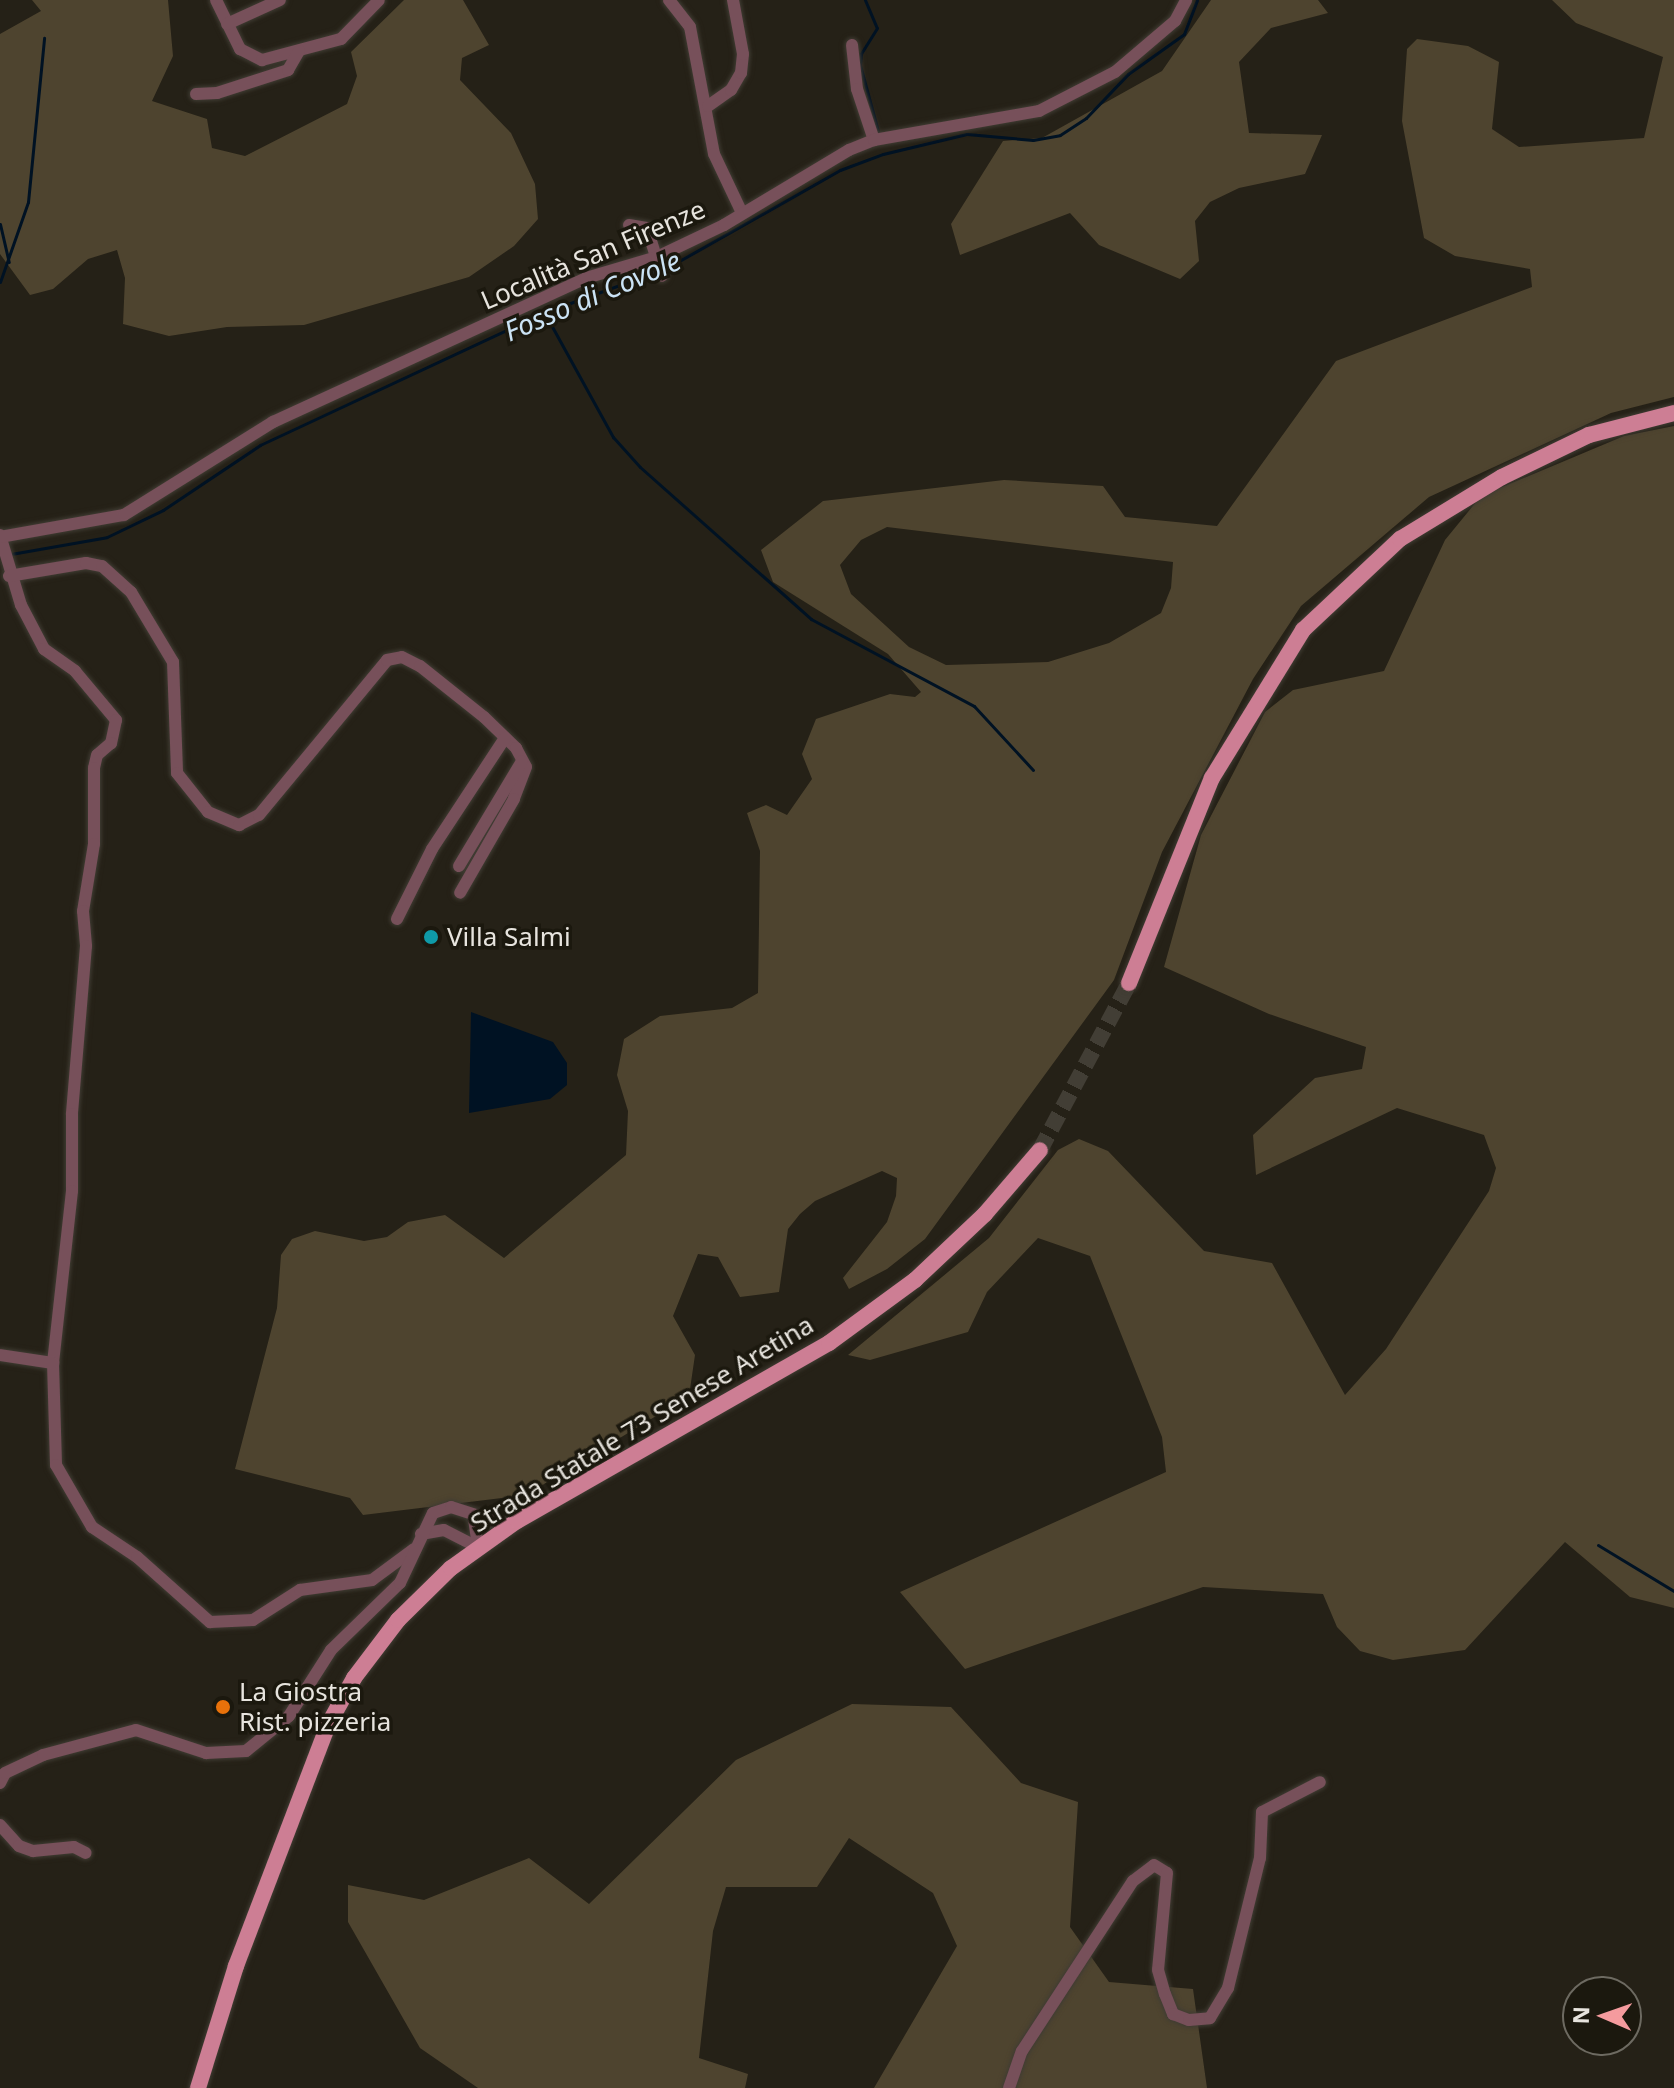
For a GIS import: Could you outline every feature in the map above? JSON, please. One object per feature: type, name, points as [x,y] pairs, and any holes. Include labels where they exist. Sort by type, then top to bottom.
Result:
[{"type":"main road","points":[[1129,983],[1212,778],[1303,630],[1400,539],[1502,477],[1589,435],[1674,413]]},
{"type":"main road","name":"Strada Statale 73 Senese Aretina","points":[[198,2088],[236,1966],[328,1725],[354,1678],[398,1620],[451,1568],[510,1526],[829,1343],[915,1280],[985,1214],[1040,1150]]},
{"type":"street","points":[[216,0],[240,49],[262,60],[341,39],[379,0]]},
{"type":"street","points":[[227,24],[280,0]]},
{"type":"street","points":[[669,0],[690,27],[708,106],[714,154],[742,213]]},
{"type":"street","points":[[708,106],[731,90],[741,73],[743,54],[733,0]]},
{"type":"street","name":"Località San Firenze","points":[[0,538],[124,515],[273,422],[586,278],[659,266],[831,159],[874,140],[1039,111],[1115,72],[1175,21],[1186,0]]},
{"type":"street","points":[[852,45],[857,89],[874,140]]},
{"type":"street","points":[[196,94],[217,93],[288,70],[299,51]]},
{"type":"street","points":[[629,225],[639,223],[647,228],[659,266]]},
{"type":"street","points":[[0,538],[5,568],[44,649],[75,671],[116,720],[111,743],[97,755],[94,768],[94,844],[83,911],[86,946],[72,1114],[72,1191],[53,1363],[56,1465],[74,1504],[92,1527],[137,1557],[210,1622],[253,1620],[300,1590],[372,1580],[414,1549]]},
{"type":"street","points":[[5,568],[86,563],[102,566],[131,592],[173,662],[177,773],[208,812],[239,825],[259,815],[387,660],[402,657],[420,666],[505,738],[526,767],[514,799],[460,893]]},
{"type":"street","points":[[397,919],[432,849],[505,738]]},
{"type":"street","points":[[459,866],[522,761]]},
{"type":"street","points":[[0,1355],[53,1363]]},
{"type":"street","points":[[0,1783],[5,1773],[43,1755],[136,1730],[206,1753],[246,1751],[289,1716],[331,1650],[400,1583],[421,1534],[440,1508],[461,1509],[474,1517],[510,1526]]},
{"type":"street","points":[[474,1517],[478,1547]]},
{"type":"street","points":[[421,1534],[444,1530],[478,1547]]},
{"type":"street","points":[[451,1568],[455,1536]]},
{"type":"street","points":[[1009,2088],[1022,2051],[1133,1881],[1154,1865],[1167,1873],[1158,1970],[1165,1994],[1173,2014],[1189,2020],[1210,2018],[1228,1988],[1260,1858],[1262,1812],[1320,1782]]},
{"type":"street","points":[[0,1825],[12,1841],[33,1851],[74,1847],[86,1853]]},
{"type":"shaded area","points":[[32,0],[168,0],[173,56],[152,101],[207,119],[212,148],[245,156],[347,104],[357,76],[351,52],[404,0],[463,0],[489,45],[462,58],[460,80],[511,133],[535,184],[538,219],[514,246],[469,277],[304,325],[227,327],[169,336],[123,324],[125,278],[117,250],[88,259],[53,289],[30,295],[0,254],[0,34],[41,11]]},
{"type":"shaded area","points":[[1211,0],[1318,0],[1328,13],[1271,28],[1239,62],[1249,133],[1322,135],[1305,174],[1239,188],[1210,202],[1195,221],[1199,261],[1180,279],[1099,245],[1070,213],[960,255],[951,224],[1003,141],[1042,138],[1162,71]]},
{"type":"shaded area","points":[[1552,0],[1674,0],[1674,397],[1611,413],[1429,497],[1301,606],[1253,679],[1162,852],[1114,980],[925,1239],[887,1269],[849,1289],[843,1278],[887,1222],[896,1196],[897,1178],[882,1171],[815,1201],[800,1214],[788,1229],[779,1292],[740,1297],[718,1257],[698,1254],[673,1316],[695,1355],[689,1396],[526,1495],[363,1515],[350,1498],[235,1469],[277,1308],[281,1255],[292,1239],[315,1231],[364,1241],[387,1237],[408,1222],[445,1215],[504,1258],[626,1155],[628,1111],[617,1075],[624,1039],[660,1016],[732,1008],[758,993],[760,851],[747,813],[766,805],[787,815],[812,779],[802,754],[816,719],[890,694],[915,697],[921,692],[888,654],[773,582],[761,550],[823,501],[1004,480],[1103,486],[1125,517],[1217,526],[1336,361],[1532,287],[1530,269],[1455,256],[1424,238],[1402,121],[1407,49],[1417,39],[1468,46],[1499,62],[1492,129],[1519,147],[1644,138],[1663,57],[1576,23]],"holes":[[[887,527],[1173,562],[1171,588],[1161,613],[1109,643],[1048,662],[946,665],[909,647],[851,594],[840,565],[861,540]]]},
{"type":"shaded area","points":[[1674,426],[1674,1608],[1630,1597],[1565,1542],[1465,1650],[1393,1660],[1360,1651],[1337,1627],[1323,1594],[1203,1587],[965,1669],[900,1592],[1166,1472],[1162,1437],[1090,1256],[1038,1238],[987,1292],[968,1332],[870,1360],[848,1355],[989,1238],[1058,1150],[1079,1139],[1108,1151],[1204,1251],[1272,1263],[1345,1395],[1386,1349],[1489,1191],[1496,1168],[1484,1135],[1397,1108],[1256,1175],[1253,1135],[1315,1078],[1362,1069],[1366,1047],[1269,1014],[1164,967],[1201,835],[1265,712],[1293,690],[1384,671],[1445,540],[1481,496],[1624,436]]},
{"type":"shaded area","points":[[852,1704],[951,1707],[1021,1783],[1078,1802],[1070,1927],[1109,1982],[1193,1989],[1207,2088],[874,2088],[957,1946],[933,1893],[849,1838],[817,1887],[726,1887],[713,1931],[699,2058],[748,2074],[745,2088],[478,2088],[420,2048],[348,1922],[348,1885],[424,1900],[529,1858],[589,1904],[736,1760]]},
{"type":"water","points":[[471,1012],[553,1042],[567,1063],[567,1085],[550,1099],[469,1113]]},
{"type":"waterway","points":[[865,0],[877,28],[861,54],[860,65],[879,135]]},
{"type":"waterway","name":"Fosso di Covole","points":[[665,269],[840,170],[883,154],[967,134],[1033,140],[1060,135],[1086,118],[1128,74],[1184,34],[1197,0]]},
{"type":"waterway","points":[[0,282],[28,202],[44,38]]},
{"type":"waterway","points":[[0,224],[9,262]]},
{"type":"waterway","name":"Fosso di Covole","points":[[11,554],[107,537],[163,510],[260,445],[543,313],[658,271]]},
{"type":"waterway","points":[[544,312],[613,437],[640,467],[811,619],[974,706],[1033,770]]},
{"type":"waterway","points":[[1598,1545],[1674,1591]]},
{"type":"tunnel","points":[[1040,1150],[1129,983]]},
{"type":"place","name":"Villa Salmi","points":[[431,937]]},
{"type":"place","name":"La Giostra Rist. pizzeria","points":[[223,1707]]}]
